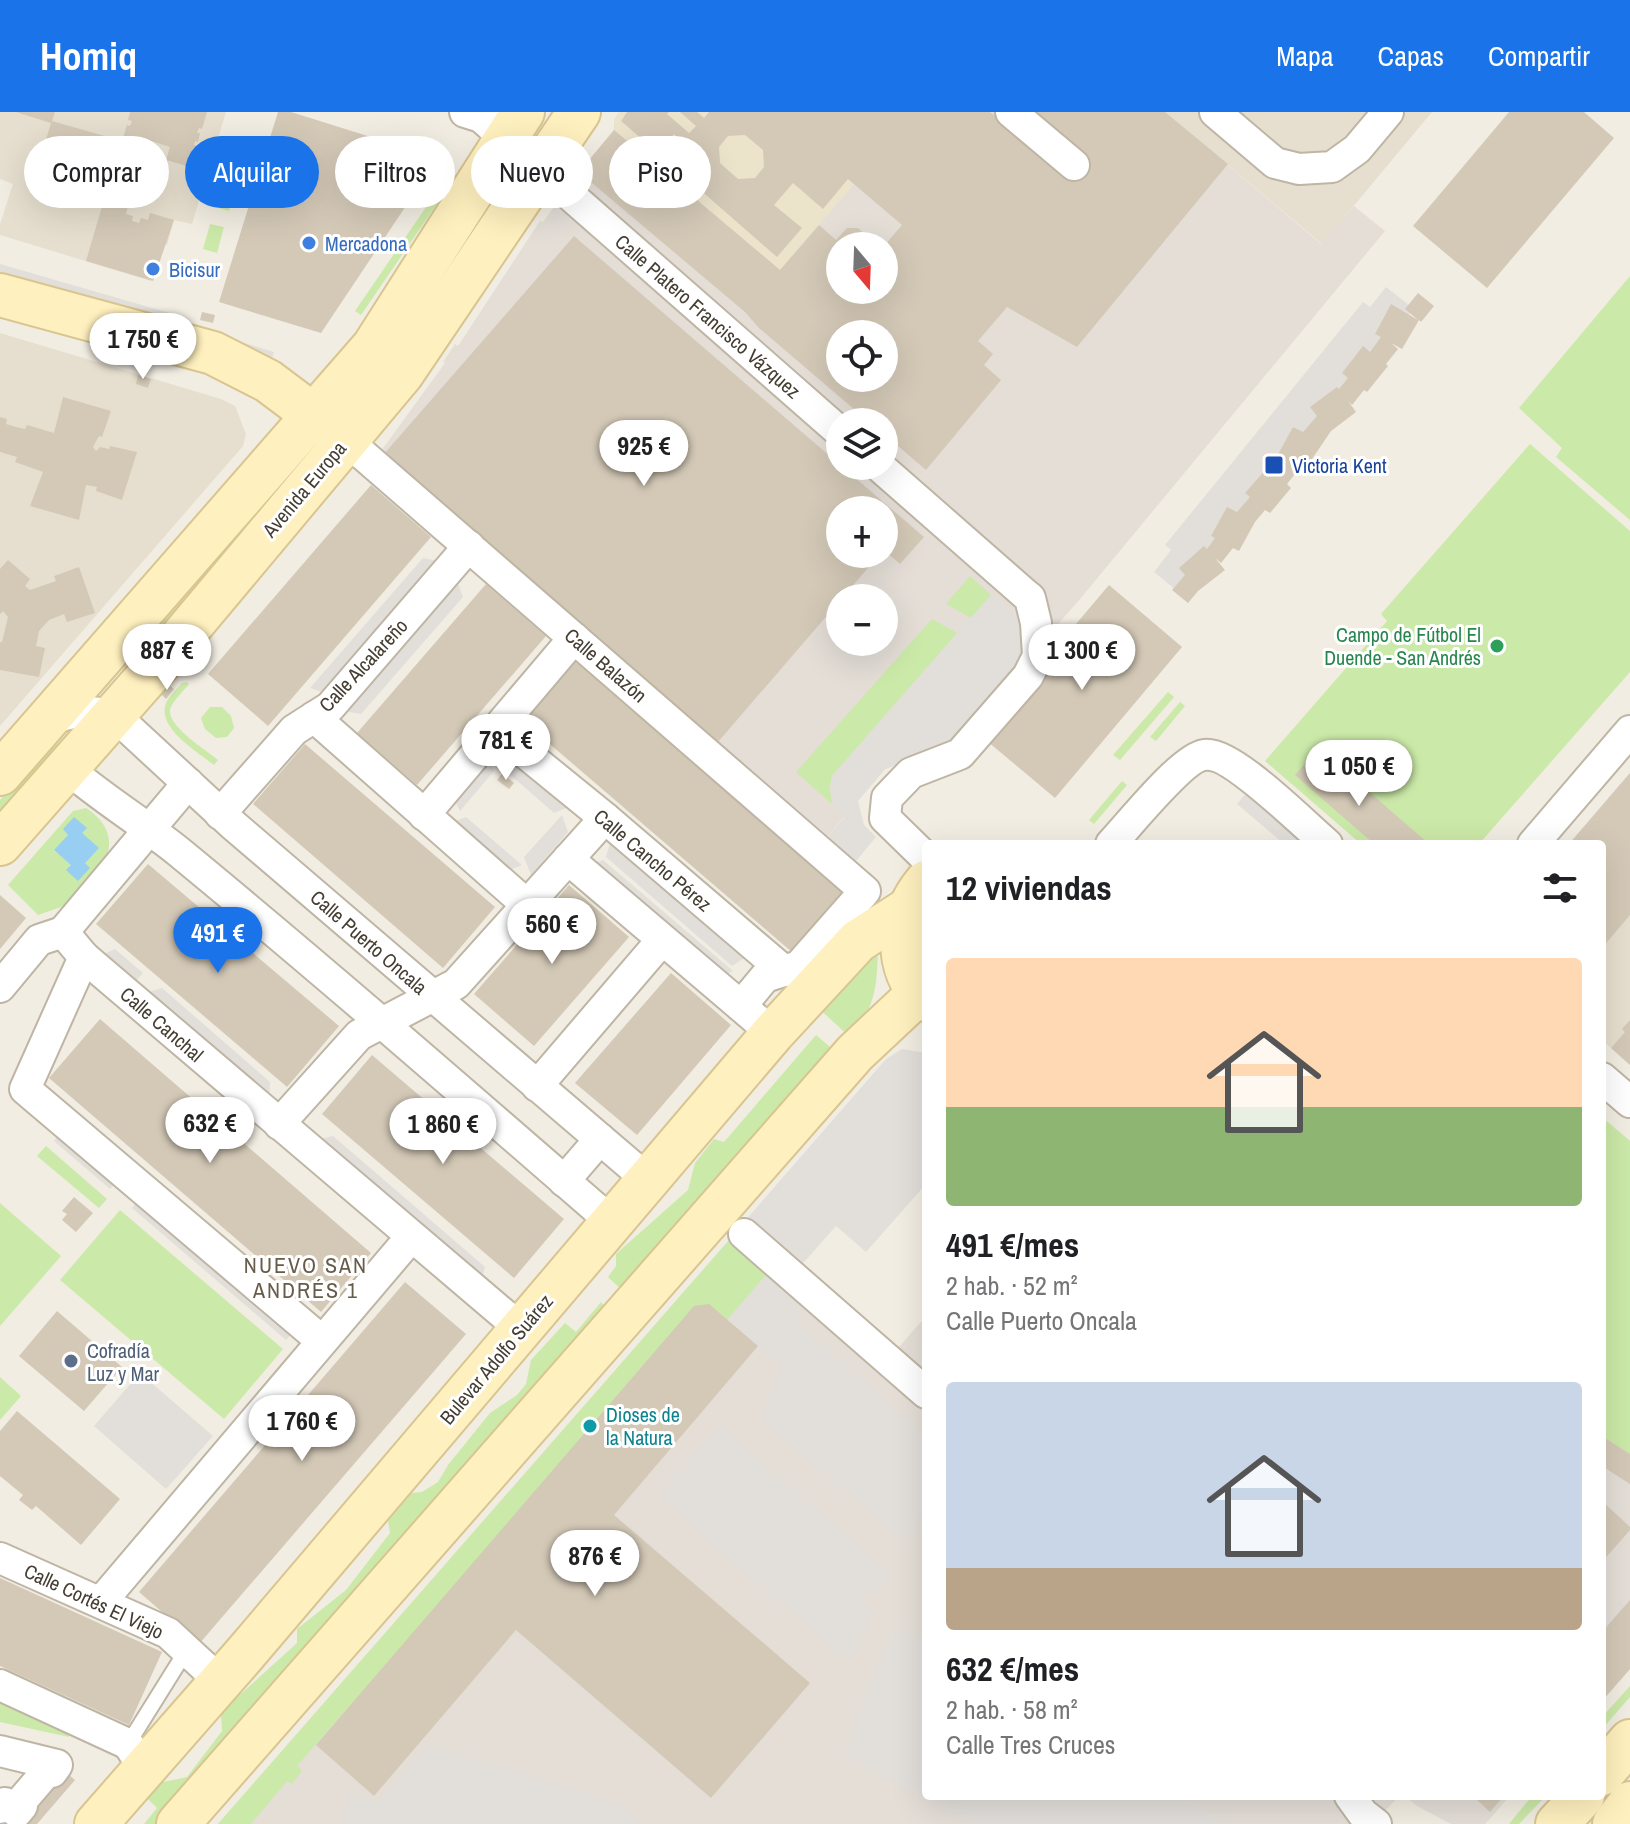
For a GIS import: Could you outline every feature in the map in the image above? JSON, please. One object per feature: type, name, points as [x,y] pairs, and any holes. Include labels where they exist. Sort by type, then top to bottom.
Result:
[{"type":"street","name":"Calle Platero Francisco Vázquez","points":[[465,112],[514,125]]},
{"type":"street","name":"Avenida Europa","points":[[563,136],[579,112]]},
{"type":"street","points":[[1011,112],[1074,165]]},
{"type":"street","points":[[1215,112],[1275,163],[1299,169],[1332,167],[1357,149],[1388,112]]},
{"type":"street","name":"Avenida Europa","points":[[0,774],[373,347],[514,125]]},
{"type":"street","name":"Avenida Europa","points":[[0,844],[114,715],[402,374],[514,208]]},
{"type":"street","name":"Calle Platero Francisco Vázquez","points":[[584,208],[826,420]]},
{"type":"street","points":[[0,295],[213,353],[268,381],[346,440]]},
{"type":"street","name":"Calle Balazón","points":[[346,440],[865,891],[799,966],[784,971]]},
{"type":"street","points":[[895,480],[1030,598],[1036,623],[1038,656],[1028,676],[960,754],[911,773],[887,798],[885,818],[922,854]]},
{"type":"street","name":"Calle Alcalareño","points":[[220,814],[294,730],[330,707],[469,546]]},
{"type":"street","points":[[424,815],[574,638]]},
{"type":"street","points":[[44,723],[70,711],[114,715]]},
{"type":"street","name":"Calle Puerto Oncala","points":[[114,715],[220,814],[648,1180]]},
{"type":"street","points":[[314,717],[526,904]]},
{"type":"street","name":"Calle Cancho Pérez","points":[[497,730],[784,971]]},
{"type":"street","points":[[1536,840],[1630,731]]},
{"type":"street","points":[[1115,840],[1181,768],[1203,755],[1221,757],[1241,769],[1322,840]]},
{"type":"street","points":[[67,768],[101,797],[175,849],[613,1223]]},
{"type":"street","points":[[0,987],[39,940],[63,932],[188,783]]},
{"type":"street","points":[[279,1124],[359,1035],[456,984],[605,818]]},
{"type":"street","points":[[568,859],[773,1033]]},
{"type":"street","points":[[178,1824],[855,1053],[922,997],[909,978],[903,959],[903,925],[917,896]]},
{"type":"street","name":"Bulevar Adolfo Suárez","points":[[96,1824],[136,1756],[221,1682],[773,1033],[858,941],[917,896]]},
{"type":"street","name":"Calle Canchal","points":[[63,932],[84,957],[521,1329]]},
{"type":"street","points":[[537,1086],[662,940]]},
{"type":"street","points":[[84,957],[25,1089],[322,1341]]},
{"type":"street","points":[[741,1006],[765,977],[784,971]]},
{"type":"street","points":[[1606,1081],[1630,1102]]},
{"type":"street","points":[[564,1181],[600,1139]]},
{"type":"street","points":[[101,1602],[411,1237]]},
{"type":"street","points":[[755,1239],[922,1389]]},
{"type":"street","name":"Calle Cortés El Viejo","points":[[0,1558],[168,1633],[221,1682]]},
{"type":"street","points":[[0,1685],[136,1756]]},
{"type":"street","points":[[1606,1769],[1630,1741]]},
{"type":"street","points":[[0,1751],[57,1765],[52,1772],[49,1769],[19,1804],[22,1806],[17,1812],[5,1803],[0,1808]]},
{"type":"street","points":[[1353,1800],[1363,1814],[1376,1824]]},
{"type":"street","points":[[1557,1824],[1579,1800]]},
{"type":"street","points":[[1614,1824],[1630,1803]]},
{"type":"lane","points":[[136,1756],[186,1651]]},
{"type":"shaded area","points":[[0,112],[226,112],[219,136],[185,136],[185,208],[197,208],[192,224],[174,220],[151,281],[0,235],[0,224],[13,184],[0,179]]},
{"type":"shaded area","points":[[619,112],[1165,112],[1321,244],[1354,206],[1385,231],[1080,599],[952,745],[885,769],[828,836],[381,451],[445,363],[455,344],[458,346],[540,221],[543,222],[553,208],[593,208],[593,155],[614,130],[614,120]]},
{"type":"shaded area","points":[[619,112],[770,112],[854,184],[780,270],[707,208],[711,208],[711,136],[622,136],[615,130],[614,120]]},
{"type":"shaded area","points":[[1165,112],[1432,112],[1322,244]]},
{"type":"shaded area","points":[[0,264],[180,316],[184,325],[274,352],[272,359],[0,279]]},
{"type":"shaded area","points":[[1386,287],[1414,309],[1182,595],[1154,572],[1171,550],[1165,545],[1363,302],[1370,307]]},
{"type":"shaded area","points":[[0,333],[221,399],[235,406],[246,434],[243,446],[0,726]]},
{"type":"shaded area","points":[[423,558],[438,561],[325,693],[310,688]]},
{"type":"shaded area","points":[[457,581],[463,597],[361,714],[344,711]]},
{"type":"shaded area","points":[[991,595],[1016,615],[1024,636],[1023,664],[952,745],[885,769],[858,801],[864,825],[876,837],[856,861],[828,836],[845,817],[832,804],[832,776]]},
{"type":"shaded area","points":[[488,754],[494,771],[460,811],[452,795]]},
{"type":"shaded area","points":[[514,757],[571,806],[554,813],[497,763]]},
{"type":"shaded area","points":[[1630,773],[1630,1065],[1606,1044],[1606,840],[1572,840]]},
{"type":"shaded area","points":[[1247,792],[1302,840],[1279,840],[1237,804]]},
{"type":"shaded area","points":[[562,815],[568,832],[531,875],[524,857]]},
{"type":"shaded area","points":[[466,817],[522,865],[505,872],[448,824]]},
{"type":"shaded area","points":[[611,839],[747,956],[732,966],[606,857]]},
{"type":"shaded area","points":[[603,860],[733,971],[718,980],[587,867]]},
{"type":"shaded area","points":[[115,949],[143,973],[133,984],[99,956]]},
{"type":"shaded area","points":[[162,988],[270,1082],[269,1100],[145,993]]},
{"type":"shaded area","points":[[902,1049],[922,1052],[922,1189],[866,1252],[836,1226],[798,1269],[744,1222],[886,1059]]},
{"type":"shaded area","points":[[62,1131],[119,1179],[110,1189],[54,1141]]},
{"type":"shaded area","points":[[333,1136],[485,1267],[481,1282],[316,1140]]},
{"type":"shaded area","points":[[141,1198],[295,1330],[286,1340],[132,1208]]},
{"type":"shaded area","points":[[730,1239],[768,1273],[893,1354],[922,1321],[922,1800],[1395,1800],[1373,1824],[218,1824]]},
{"type":"shaded area","points":[[768,1273],[805,1306],[794,1319],[922,1434],[922,1507],[910,1539],[897,1535],[761,1420],[782,1366],[727,1320]]},
{"type":"shaded area","points":[[140,1373],[213,1436],[166,1489],[94,1426]]},
{"type":"shaded area","points":[[721,1426],[885,1570],[889,1580],[857,1601],[873,1610],[851,1657],[839,1653],[657,1495]]},
{"type":"shaded area","points":[[1606,1439],[1630,1454],[1630,1669],[1606,1696]]},
{"type":"shaded area","points":[[896,1626],[922,1640],[922,1797],[844,1755],[865,1694]]},
{"type":"shaded area","points":[[428,1745],[616,1803],[642,1824],[338,1824],[352,1794],[378,1802]]},
{"type":"shaded area","points":[[929,1800],[1191,1800],[1220,1824],[978,1824]]},
{"type":"shaded area","points":[[1410,1800],[1506,1800],[1485,1824],[1451,1824]]},
{"type":"green space","points":[[425,208],[434,208],[361,315],[355,311]]},
{"type":"green space","points":[[210,224],[224,227],[217,253],[203,249]]},
{"type":"green space","points":[[1630,276],[1630,520],[1556,457],[1562,448],[1519,408]]},
{"type":"green space","name":"Campo de Fútbol El Duende - San Andrés","points":[[1530,444],[1630,531],[1630,672],[1483,840],[1356,840],[1265,761],[1387,621],[1381,614]]},
{"type":"green space","points":[[196,575],[167,629],[136,662],[126,654]]},
{"type":"green space","points":[[970,576],[991,595],[971,618],[946,604]]},
{"type":"green space","points":[[932,619],[957,633],[832,776],[832,804],[796,772]]},
{"type":"green space","points":[[182,683],[189,684],[171,707],[171,717],[181,731],[218,760],[214,765],[180,738],[167,721],[166,703]]},
{"type":"green space","points":[[1168,692],[1174,697],[1120,760],[1113,755]]},
{"type":"green space","points":[[1180,702],[1185,706],[1156,741],[1150,737]]},
{"type":"green space","points":[[210,707],[222,707],[231,716],[234,728],[227,737],[216,738],[205,729],[201,718]]},
{"type":"green space","points":[[63,740],[65,744],[0,819],[0,800],[39,754]]},
{"type":"green space","points":[[1122,781],[1127,785],[1094,824],[1089,820]]},
{"type":"green space","points":[[86,808],[102,822],[108,834],[107,856],[64,906],[38,915],[8,885],[73,811]],"holes":[[[69,834],[85,864],[54,851]]]},
{"type":"green space","points":[[878,944],[874,994],[851,1038],[814,1004]]},
{"type":"green space","points":[[816,1035],[836,1052],[625,1293],[608,1277],[616,1266],[616,1254],[688,1190],[695,1163],[714,1139],[724,1142]]},
{"type":"green space","points":[[1606,1120],[1630,1141],[1630,1454],[1606,1439]]},
{"type":"green space","points":[[46,1146],[107,1199],[99,1208],[37,1156]]},
{"type":"green space","points":[[0,1203],[61,1256],[0,1326]]},
{"type":"green space","points":[[120,1210],[283,1349],[224,1419],[60,1280]]},
{"type":"green space","points":[[730,1239],[768,1273],[727,1320],[345,1711],[297,1766],[302,1771],[292,1784],[287,1781],[251,1824],[218,1824]]},
{"type":"green space","points":[[601,1302],[610,1312],[161,1824],[144,1824],[157,1808],[147,1798],[159,1783],[187,1777],[222,1731],[221,1715],[297,1643],[297,1629],[346,1590],[390,1533],[388,1521],[412,1493],[422,1492],[438,1482],[490,1413],[517,1395],[526,1384],[531,1360],[565,1323],[576,1332]]},
{"type":"green space","points":[[0,1377],[21,1396],[0,1420]]},
{"type":"green space","points":[[1630,1686],[1630,1697],[1606,1724],[1606,1713]]},
{"type":"green space","points":[[0,1703],[69,1734],[69,1737],[0,1722]]},
{"type":"green space","points":[[1529,1800],[1542,1800],[1519,1824],[1509,1824]]},
{"type":"water","points":[[74,817],[87,828],[82,833],[99,848],[85,863],[90,868],[78,881],[66,870],[71,865],[54,850],[68,835],[63,829]]},
{"type":"building","points":[[16,112],[55,112],[52,121],[104,136],[47,136],[51,123]]},
{"type":"building","points":[[130,112],[207,112],[202,129],[199,128],[197,133],[199,136],[185,136],[185,166],[169,161],[169,136],[124,136],[132,121],[128,120]]},
{"type":"building","name":"Mercadona","points":[[278,112],[291,112],[368,136],[335,136],[335,208],[405,208],[321,333],[219,302],[248,208],[319,208],[319,136],[271,136]]},
{"type":"building","points":[[627,112],[669,112],[667,114],[689,133],[696,126],[680,112],[697,112],[704,118],[709,112],[990,112],[1070,180],[1087,159],[1031,112],[1165,112],[1228,164],[1077,347],[1007,307],[978,341],[993,354],[984,365],[1001,380],[926,470],[898,446],[898,408],[853,408],[834,392],[898,392],[898,320],[826,320],[826,385],[622,208],[706,208],[780,270],[819,225],[827,232],[826,304],[898,304],[896,232],[902,225],[848,179],[823,209],[793,183],[774,205],[802,228],[777,257],[711,199],[711,136],[638,136],[621,121]],"holes":[[[745,135],[763,150],[764,167],[755,178],[738,179],[720,163],[719,147],[728,136]]]},
{"type":"building","points":[[1509,112],[1584,112],[1614,138],[1487,288],[1413,226]]},
{"type":"building","points":[[609,136],[609,197],[593,184],[593,155]]},
{"type":"building","points":[[102,208],[128,208],[126,214],[139,223],[141,218],[148,220],[150,213],[174,220],[153,281],[86,261]]},
{"type":"building","points":[[847,228],[858,228],[862,232],[843,232]]},
{"type":"building","points":[[574,236],[826,453],[826,480],[858,480],[876,496],[826,496],[826,568],[868,568],[854,584],[826,584],[826,617],[718,742],[384,454]]},
{"type":"building","points":[[1418,293],[1434,306],[1421,322],[1419,320],[1402,349],[1391,343],[1398,349],[1367,392],[1364,390],[1352,405],[1348,401],[1356,412],[1331,431],[1304,471],[1299,469],[1287,484],[1291,488],[1270,513],[1265,510],[1255,522],[1239,551],[1233,548],[1221,563],[1215,558],[1225,570],[1188,603],[1172,590],[1185,575],[1179,568],[1204,546],[1207,549],[1215,538],[1211,536],[1227,507],[1237,512],[1250,497],[1245,493],[1267,468],[1271,471],[1281,459],[1277,456],[1293,427],[1303,432],[1317,416],[1310,407],[1337,387],[1339,389],[1348,378],[1342,373],[1363,346],[1370,352],[1381,337],[1375,334],[1391,304],[1418,320],[1405,309]]},
{"type":"building","points":[[202,312],[215,315],[213,323],[200,320]]},
{"type":"building","points":[[138,375],[151,379],[148,388],[136,384]]},
{"type":"building","points":[[63,397],[111,411],[102,437],[99,436],[93,447],[96,451],[100,447],[109,449],[110,446],[137,452],[122,500],[86,485],[79,520],[30,506],[43,472],[15,462],[17,457],[0,452],[0,417],[7,419],[6,424],[16,427],[25,429],[27,425],[54,433]]},
{"type":"building","points":[[371,485],[431,537],[268,726],[208,674]]},
{"type":"building","points":[[898,515],[924,537],[900,564],[898,562]]},
{"type":"building","points":[[8,560],[30,579],[25,586],[30,590],[56,581],[54,576],[79,567],[95,613],[67,622],[64,614],[49,620],[39,631],[36,646],[45,648],[39,677],[0,670],[0,642],[8,617],[3,611],[0,614],[0,569]]},
{"type":"building","points":[[486,584],[546,636],[417,785],[357,733]]},
{"type":"building","points":[[1109,585],[1182,647],[1055,798],[981,736]]},
{"type":"building","points":[[575,661],[845,893],[793,953],[523,721]]},
{"type":"building","points":[[169,685],[174,689],[166,699],[161,694]]},
{"type":"building","points":[[305,744],[495,907],[443,968],[253,804]]},
{"type":"building","points":[[1309,759],[1342,788],[1352,777],[1424,840],[1369,840],[1295,775]]},
{"type":"building","points":[[1630,773],[1630,915],[1606,943],[1606,840],[1572,840]]},
{"type":"building","points":[[502,774],[514,783],[509,789],[497,780]]},
{"type":"building","points":[[148,864],[339,1026],[287,1087],[96,924]]},
{"type":"building","points":[[569,885],[629,937],[534,1046],[474,994]]},
{"type":"building","points":[[0,895],[26,918],[0,949]]},
{"type":"building","points":[[671,973],[731,1025],[637,1135],[575,1083]]},
{"type":"building","points":[[100,1019],[371,1253],[321,1312],[49,1078]]},
{"type":"building","points":[[1630,1020],[1630,1065],[1611,1048],[1625,1032],[1622,1029]]},
{"type":"building","points":[[372,1055],[564,1219],[514,1278],[322,1114]]},
{"type":"building","points":[[74,1197],[93,1213],[76,1232],[62,1220],[67,1214],[62,1211]]},
{"type":"building","points":[[405,1282],[466,1334],[199,1644],[139,1592]]},
{"type":"building","points":[[709,1304],[758,1346],[614,1515],[810,1683],[711,1798],[516,1630],[374,1796],[316,1745],[694,1306]]},
{"type":"building","name":"Cofradía Luz y Mar","points":[[57,1311],[122,1367],[84,1411],[19,1356]]},
{"type":"building","points":[[17,1411],[120,1499],[81,1545],[36,1506],[32,1510],[19,1500],[23,1495],[0,1476],[0,1431]]},
{"type":"building","points":[[1606,1439],[1630,1454],[1630,1484],[1606,1469]]},
{"type":"building","points":[[1606,1505],[1630,1530],[1606,1557]]},
{"type":"building","points":[[0,1578],[162,1652],[129,1725],[0,1666]]},
{"type":"building","points":[[1630,1600],[1630,1669],[1606,1696],[1606,1627]]},
{"type":"building","points":[[57,1765],[75,1780],[37,1824],[29,1824],[22,1818],[17,1824],[0,1824],[0,1808]]},
{"type":"building","points":[[1477,1800],[1500,1800],[1490,1812]]},
{"type":"place","name":"Mercadona","points":[[309,243]]},
{"type":"place","name":"Bicisur","points":[[153,269]]},
{"type":"place","name":"Victoria Kent","points":[[1274,465]]},
{"type":"place","name":"Campo de Fútbol El Duende - San Andrés","points":[[1497,646]]},
{"type":"place","name":"Cofradía Luz y Mar","points":[[71,1361]]},
{"type":"place","name":"Dioses de la Natura","points":[[590,1426]]},
{"type":"district","name":"NUEVO SAN ANDRÉS 1","points":[[306,1278]]}]
